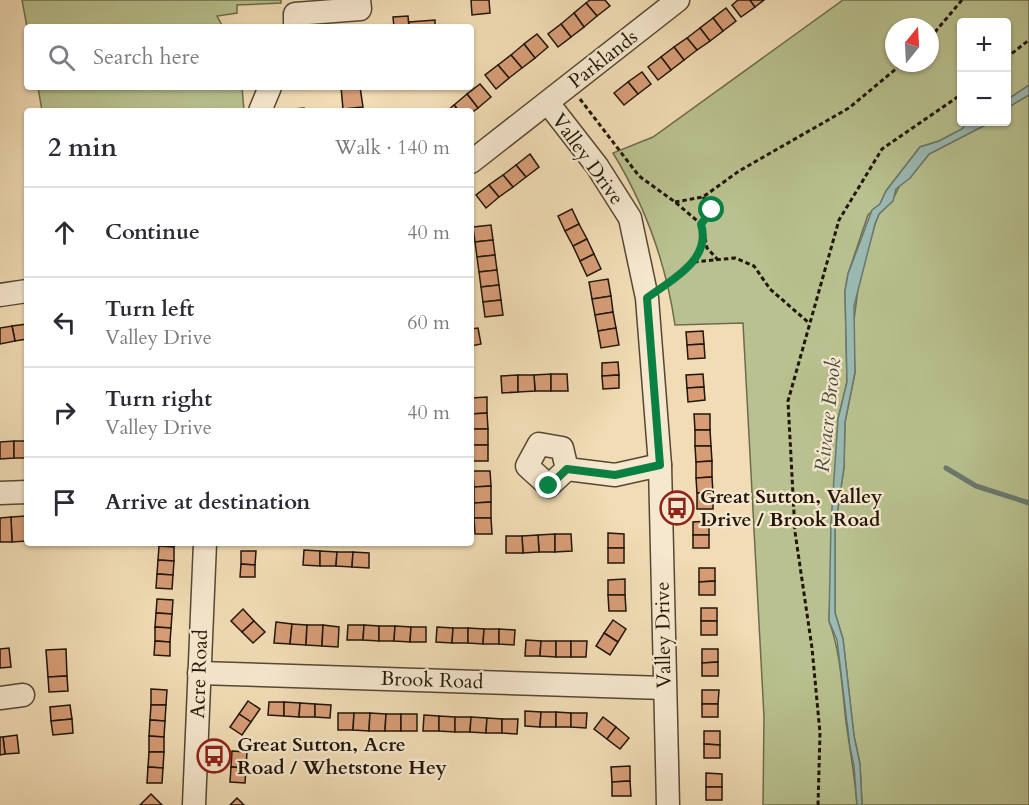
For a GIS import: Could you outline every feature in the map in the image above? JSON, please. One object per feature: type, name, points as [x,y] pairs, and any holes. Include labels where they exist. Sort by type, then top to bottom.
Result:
[{"type":"street","name":"Parklands","points":[[474,160],[570,86],[666,4]]},
{"type":"street","points":[[295,24],[295,14],[356,5]]},
{"type":"street","points":[[261,108],[269,90]]},
{"type":"street","name":"Valley Drive","points":[[548,103],[597,166],[630,218],[647,298],[660,465],[668,805]]},
{"type":"street","points":[[0,295],[24,291]]},
{"type":"street","points":[[567,469],[615,475],[660,465]]},
{"type":"street","points":[[0,493],[24,492]]},
{"type":"street","name":"Acre Road","points":[[194,805],[205,546]]},
{"type":"street","name":"Brook Road","points":[[199,672],[664,688]]},
{"type":"street","points":[[0,698],[23,695]]},
{"type":"path","points":[[939,27],[962,0]]},
{"type":"path","points":[[1011,54],[1029,40]]},
{"type":"path","points":[[675,202],[703,197],[739,171],[849,108],[892,72]]},
{"type":"path","points":[[570,86],[639,176],[701,224],[706,248],[718,260]]},
{"type":"path","points":[[818,805],[820,733],[812,648],[795,532],[788,401],[839,220],[882,149],[957,97]]},
{"type":"path","points":[[701,224],[712,210],[703,197]]},
{"type":"path","points":[[647,298],[694,262],[704,237]]},
{"type":"path","points":[[694,262],[735,258],[754,266],[770,289],[809,323]]},
{"type":"green space","points":[[22,0],[281,0],[281,3],[237,5],[237,13],[217,16],[221,24],[26,24]]},
{"type":"green space","points":[[843,0],[1029,0],[1029,85],[1011,97],[1011,18],[957,18],[957,126],[968,126],[939,141],[920,147],[886,191],[880,204],[868,215],[848,274],[845,291],[847,382],[838,419],[829,621],[839,658],[857,805],[763,805],[764,717],[743,323],[675,325],[666,280],[653,236],[625,173],[613,153],[653,137]]},
{"type":"green space","points":[[38,90],[242,90],[244,108],[42,108]]},
{"type":"green space","points":[[1029,95],[1029,805],[862,805],[860,764],[854,736],[843,639],[835,613],[835,528],[844,467],[845,422],[855,373],[853,328],[859,281],[879,214],[892,201],[901,183],[910,178],[929,154],[983,126],[1011,126],[1011,106]]},
{"type":"water","points":[[1029,85],[1029,95],[1011,106],[1011,97]]},
{"type":"water","points":[[964,126],[983,126],[929,154],[910,178],[896,189],[893,201],[879,214],[854,306],[855,372],[845,422],[844,467],[835,529],[835,613],[843,639],[854,736],[860,764],[862,805],[857,805],[837,640],[829,621],[831,523],[838,419],[847,382],[845,291],[848,274],[872,210],[880,204],[886,191],[920,147],[939,141]]},
{"type":"building","points":[[471,0],[489,0],[490,13],[472,15]]},
{"type":"building","points":[[590,0],[605,0],[610,6],[597,16],[586,3]]},
{"type":"building","points":[[738,0],[750,0],[755,7],[741,17],[732,5]]},
{"type":"building","points":[[750,0],[764,0],[755,7]]},
{"type":"building","points":[[586,3],[597,16],[584,27],[574,13]]},
{"type":"building","points":[[726,8],[736,21],[723,31],[713,18]]},
{"type":"building","points":[[574,13],[584,27],[571,37],[561,24]]},
{"type":"building","points":[[408,16],[409,24],[394,24],[393,17]]},
{"type":"building","points":[[713,18],[723,31],[710,41],[700,28]]},
{"type":"building","points":[[435,20],[435,24],[409,24],[409,22]]},
{"type":"building","points":[[561,24],[571,37],[558,47],[548,34]]},
{"type":"building","points":[[700,28],[710,41],[697,50],[687,38]]},
{"type":"building","points":[[537,34],[548,47],[535,58],[524,44]]},
{"type":"building","points":[[687,38],[697,50],[684,60],[674,47]]},
{"type":"building","points":[[524,44],[535,58],[522,68],[511,55]]},
{"type":"building","points":[[674,47],[684,60],[671,70],[661,57]]},
{"type":"building","points":[[511,55],[522,68],[509,78],[498,65]]},
{"type":"building","points":[[661,57],[671,70],[658,80],[648,67]]},
{"type":"building","points":[[498,65],[509,78],[496,89],[485,75]]},
{"type":"building","points":[[642,72],[651,84],[638,94],[628,82]]},
{"type":"building","points":[[628,82],[638,94],[624,105],[614,93]]},
{"type":"building","points":[[480,84],[491,97],[478,108],[467,94]]},
{"type":"building","points":[[341,90],[360,90],[363,107],[343,108]]},
{"type":"building","points":[[467,94],[478,108],[474,111],[474,108],[456,108],[454,105]]},
{"type":"building","points":[[530,154],[539,167],[526,177],[516,165]]},
{"type":"building","points":[[516,165],[526,177],[513,187],[503,175]]},
{"type":"building","points":[[503,175],[513,187],[499,197],[489,185]]},
{"type":"building","points":[[489,185],[499,197],[486,208],[476,195]]},
{"type":"building","points":[[572,209],[579,224],[565,231],[558,216]]},
{"type":"building","points":[[579,224],[587,239],[573,246],[565,231]]},
{"type":"building","points":[[491,225],[493,240],[475,242],[474,227]]},
{"type":"building","points":[[587,239],[594,254],[580,261],[573,246]]},
{"type":"building","points":[[493,240],[495,255],[477,257],[475,242]]},
{"type":"building","points":[[594,254],[601,269],[587,276],[580,261]]},
{"type":"building","points":[[495,255],[497,270],[479,272],[477,257]]},
{"type":"building","points":[[497,270],[499,285],[481,287],[479,272]]},
{"type":"building","points":[[608,279],[611,296],[592,299],[589,282]]},
{"type":"building","points":[[499,285],[501,300],[483,302],[481,287]]},
{"type":"building","points":[[611,296],[613,312],[595,315],[592,299]]},
{"type":"building","points":[[501,300],[503,315],[485,317],[483,302]]},
{"type":"building","points":[[613,312],[616,328],[598,331],[595,315]]},
{"type":"building","points":[[24,324],[24,340],[15,341],[12,326]]},
{"type":"building","points":[[12,326],[15,341],[0,344],[0,328]]},
{"type":"building","points":[[478,328],[481,344],[474,345],[474,329]]},
{"type":"building","points":[[616,328],[619,345],[601,348],[598,331]]},
{"type":"building","points":[[703,331],[704,344],[687,345],[686,332]]},
{"type":"building","points":[[704,344],[705,358],[688,359],[687,345]]},
{"type":"building","points":[[618,362],[619,375],[602,376],[602,363]]},
{"type":"building","points":[[551,374],[551,391],[535,391],[534,375]]},
{"type":"building","points":[[551,374],[567,374],[568,391],[551,391]]},
{"type":"building","points":[[703,374],[704,387],[687,388],[686,375]]},
{"type":"building","points":[[518,375],[518,392],[502,393],[501,376]]},
{"type":"building","points":[[518,375],[534,375],[535,391],[518,392]]},
{"type":"building","points":[[619,375],[619,388],[603,389],[602,376]]},
{"type":"building","points":[[704,387],[705,400],[688,402],[687,388]]},
{"type":"building","points":[[487,397],[487,413],[474,414],[474,398]]},
{"type":"building","points":[[487,413],[488,429],[474,429],[474,414]]},
{"type":"building","points":[[694,414],[710,414],[710,430],[695,430]]},
{"type":"building","points":[[474,429],[488,429],[488,445],[474,445]]},
{"type":"building","points":[[695,430],[710,430],[711,446],[695,446]]},
{"type":"building","points":[[14,441],[14,458],[0,459],[0,442]]},
{"type":"building","points":[[14,441],[24,441],[24,458],[14,458]]},
{"type":"building","points":[[474,445],[488,445],[488,461],[474,461]]},
{"type":"building","points":[[695,446],[711,446],[712,461],[696,462]]},
{"type":"building","points":[[712,461],[712,477],[696,478],[696,462]]},
{"type":"building","points":[[474,471],[490,471],[491,486],[474,487]]},
{"type":"building","points":[[712,477],[713,493],[697,493],[696,478]]},
{"type":"building","points":[[491,486],[491,502],[474,503],[474,487]]},
{"type":"building","points":[[697,493],[713,493],[713,509],[697,509]]},
{"type":"building","points":[[491,502],[491,518],[474,518],[474,503]]},
{"type":"building","points":[[24,516],[24,541],[12,542],[11,517]]},
{"type":"building","points":[[11,517],[12,542],[0,542],[0,518]]},
{"type":"building","points":[[474,518],[491,518],[492,534],[475,534]]},
{"type":"building","points":[[709,521],[709,535],[693,535],[693,522]]},
{"type":"building","points":[[608,533],[624,534],[624,548],[608,548]]},
{"type":"building","points":[[555,534],[555,552],[539,552],[538,535]]},
{"type":"building","points":[[555,534],[571,534],[572,551],[555,552]]},
{"type":"building","points":[[538,535],[539,552],[523,553],[522,536]]},
{"type":"building","points":[[693,535],[709,535],[709,548],[693,548]]},
{"type":"building","points":[[506,536],[522,536],[523,553],[506,553]]},
{"type":"building","points":[[159,546],[174,547],[174,561],[158,560]]},
{"type":"building","points":[[608,548],[624,548],[624,563],[608,563]]},
{"type":"building","points":[[304,550],[320,551],[320,566],[303,565]]},
{"type":"building","points":[[241,551],[256,551],[255,565],[241,564]]},
{"type":"building","points":[[320,551],[337,552],[336,566],[320,566]]},
{"type":"building","points":[[337,552],[353,552],[352,567],[336,566]]},
{"type":"building","points":[[353,552],[369,553],[369,568],[352,567]]},
{"type":"building","points":[[158,560],[174,561],[173,575],[157,574]]},
{"type":"building","points":[[241,564],[255,565],[255,577],[240,577]]},
{"type":"building","points":[[699,568],[715,568],[715,581],[699,582]]},
{"type":"building","points":[[157,574],[173,575],[172,589],[156,588]]},
{"type":"building","points":[[625,579],[625,595],[608,595],[608,580]]},
{"type":"building","points":[[715,581],[715,595],[699,595],[699,582]]},
{"type":"building","points":[[608,595],[625,595],[626,611],[609,611]]},
{"type":"building","points":[[157,599],[173,600],[172,614],[156,613]]},
{"type":"building","points":[[701,608],[717,608],[717,621],[701,621]]},
{"type":"building","points":[[243,609],[254,621],[242,632],[231,621]]},
{"type":"building","points":[[156,613],[172,614],[171,628],[155,627]]},
{"type":"building","points":[[613,620],[626,629],[618,642],[604,633]]},
{"type":"building","points":[[254,621],[265,632],[253,643],[242,632]]},
{"type":"building","points":[[701,621],[717,621],[717,635],[701,635]]},
{"type":"building","points":[[276,622],[292,624],[290,644],[274,643]]},
{"type":"building","points":[[292,624],[307,625],[306,645],[290,644]]},
{"type":"building","points":[[307,625],[323,625],[322,646],[306,645]]},
{"type":"building","points":[[323,625],[339,627],[338,647],[322,646]]},
{"type":"building","points":[[348,625],[364,625],[363,640],[347,640]]},
{"type":"building","points":[[364,625],[379,626],[379,641],[363,640]]},
{"type":"building","points":[[379,626],[395,626],[394,641],[379,641]]},
{"type":"building","points":[[395,626],[411,627],[410,642],[394,641]]},
{"type":"building","points":[[155,627],[171,628],[170,642],[155,641]]},
{"type":"building","points":[[411,627],[426,627],[426,642],[410,642]]},
{"type":"building","points":[[437,627],[453,628],[452,643],[436,642]]},
{"type":"building","points":[[453,628],[468,628],[468,643],[452,643]]},
{"type":"building","points":[[468,628],[484,629],[483,644],[468,643]]},
{"type":"building","points":[[484,629],[499,629],[499,644],[483,644]]},
{"type":"building","points":[[499,629],[515,630],[514,645],[499,644]]},
{"type":"building","points":[[604,633],[618,642],[610,655],[596,646]]},
{"type":"building","points":[[526,640],[541,641],[540,656],[525,656]]},
{"type":"building","points":[[155,641],[170,642],[170,656],[154,655]]},
{"type":"building","points":[[541,641],[556,641],[556,657],[540,656]]},
{"type":"building","points":[[556,641],[571,641],[571,657],[556,657]]},
{"type":"building","points":[[571,641],[587,641],[586,657],[571,657]]},
{"type":"building","points":[[9,648],[11,667],[0,668],[0,649]]},
{"type":"building","points":[[66,649],[67,676],[48,677],[46,650]]},
{"type":"building","points":[[702,649],[718,649],[718,662],[702,663]]},
{"type":"building","points":[[718,662],[718,676],[702,676],[702,663]]},
{"type":"building","points":[[67,676],[68,691],[49,692],[48,677]]},
{"type":"building","points":[[151,689],[167,690],[166,705],[151,705]]},
{"type":"building","points":[[702,690],[719,690],[718,704],[702,704]]},
{"type":"building","points":[[248,701],[260,709],[251,722],[239,714]]},
{"type":"building","points":[[269,702],[284,702],[284,716],[268,715]]},
{"type":"building","points":[[284,702],[300,703],[299,717],[284,716]]},
{"type":"building","points":[[300,703],[315,704],[315,717],[299,717]]},
{"type":"building","points":[[315,704],[331,705],[330,718],[315,717]]},
{"type":"building","points":[[702,704],[718,704],[718,717],[702,717]]},
{"type":"building","points":[[70,705],[72,719],[51,721],[50,707]]},
{"type":"building","points":[[151,705],[166,705],[165,721],[150,720]]},
{"type":"building","points":[[525,711],[541,712],[540,727],[525,726]]},
{"type":"building","points":[[541,712],[556,712],[556,727],[540,727]]},
{"type":"building","points":[[556,712],[571,713],[571,727],[556,727]]},
{"type":"building","points":[[338,713],[354,713],[353,730],[338,730]]},
{"type":"building","points":[[354,713],[370,713],[369,731],[353,730]]},
{"type":"building","points":[[370,713],[386,714],[385,731],[369,731]]},
{"type":"building","points":[[571,713],[587,713],[586,728],[571,727]]},
{"type":"building","points":[[239,714],[251,722],[242,735],[230,727]]},
{"type":"building","points":[[386,714],[401,714],[401,731],[385,731]]},
{"type":"building","points":[[401,714],[417,714],[417,731],[401,731]]},
{"type":"building","points":[[424,715],[439,716],[439,731],[423,731]]},
{"type":"building","points":[[439,716],[455,717],[455,732],[439,731]]},
{"type":"building","points":[[455,717],[471,717],[470,732],[455,732]]},
{"type":"building","points":[[471,717],[487,718],[486,733],[470,732]]},
{"type":"building","points":[[603,717],[616,727],[607,739],[594,729]]},
{"type":"building","points":[[487,718],[502,719],[502,733],[486,733]]},
{"type":"building","points":[[72,719],[73,733],[53,735],[51,721]]},
{"type":"building","points":[[502,719],[518,719],[517,734],[502,733]]},
{"type":"building","points":[[150,720],[165,721],[164,737],[149,736]]},
{"type":"building","points":[[616,727],[629,738],[620,749],[607,739]]},
{"type":"building","points":[[704,731],[720,731],[720,745],[704,744]]},
{"type":"building","points":[[17,735],[19,753],[5,754],[3,737]]},
{"type":"building","points":[[149,736],[164,737],[164,752],[149,752]]},
{"type":"building","points":[[0,737],[3,737],[5,754],[0,755]]},
{"type":"building","points":[[704,744],[720,745],[720,758],[704,758]]},
{"type":"building","points":[[232,751],[247,752],[246,768],[231,767]]},
{"type":"building","points":[[149,752],[164,752],[163,768],[148,767]]},
{"type":"building","points":[[630,766],[630,781],[612,782],[611,767]]},
{"type":"building","points":[[148,767],[163,768],[162,783],[147,783]]},
{"type":"building","points":[[231,767],[246,768],[245,783],[230,782]]},
{"type":"building","points":[[706,773],[722,774],[722,787],[706,787]]},
{"type":"building","points":[[630,781],[631,796],[612,796],[612,782]]},
{"type":"building","points":[[706,787],[722,787],[722,800],[706,800]]},
{"type":"building","points":[[151,794],[162,805],[140,805]]},
{"type":"building","points":[[237,798],[244,805],[230,805]]},
{"type":"waterway","points":[[946,468],[976,486],[1029,503]]},
{"type":"place","name":"Great Sutton, Valley Drive / Brook Road","points":[[677,508]]},
{"type":"place","name":"Great Sutton, Acre Road / Whetstone Hey","points":[[214,756]]},
{"type":"route","points":[[549,486],[567,469],[615,475],[660,465],[647,298],[694,262],[704,237],[701,224],[712,210]]},
{"type":"water label","name":"Rivacre Brook","points":[[828,415]]}]
